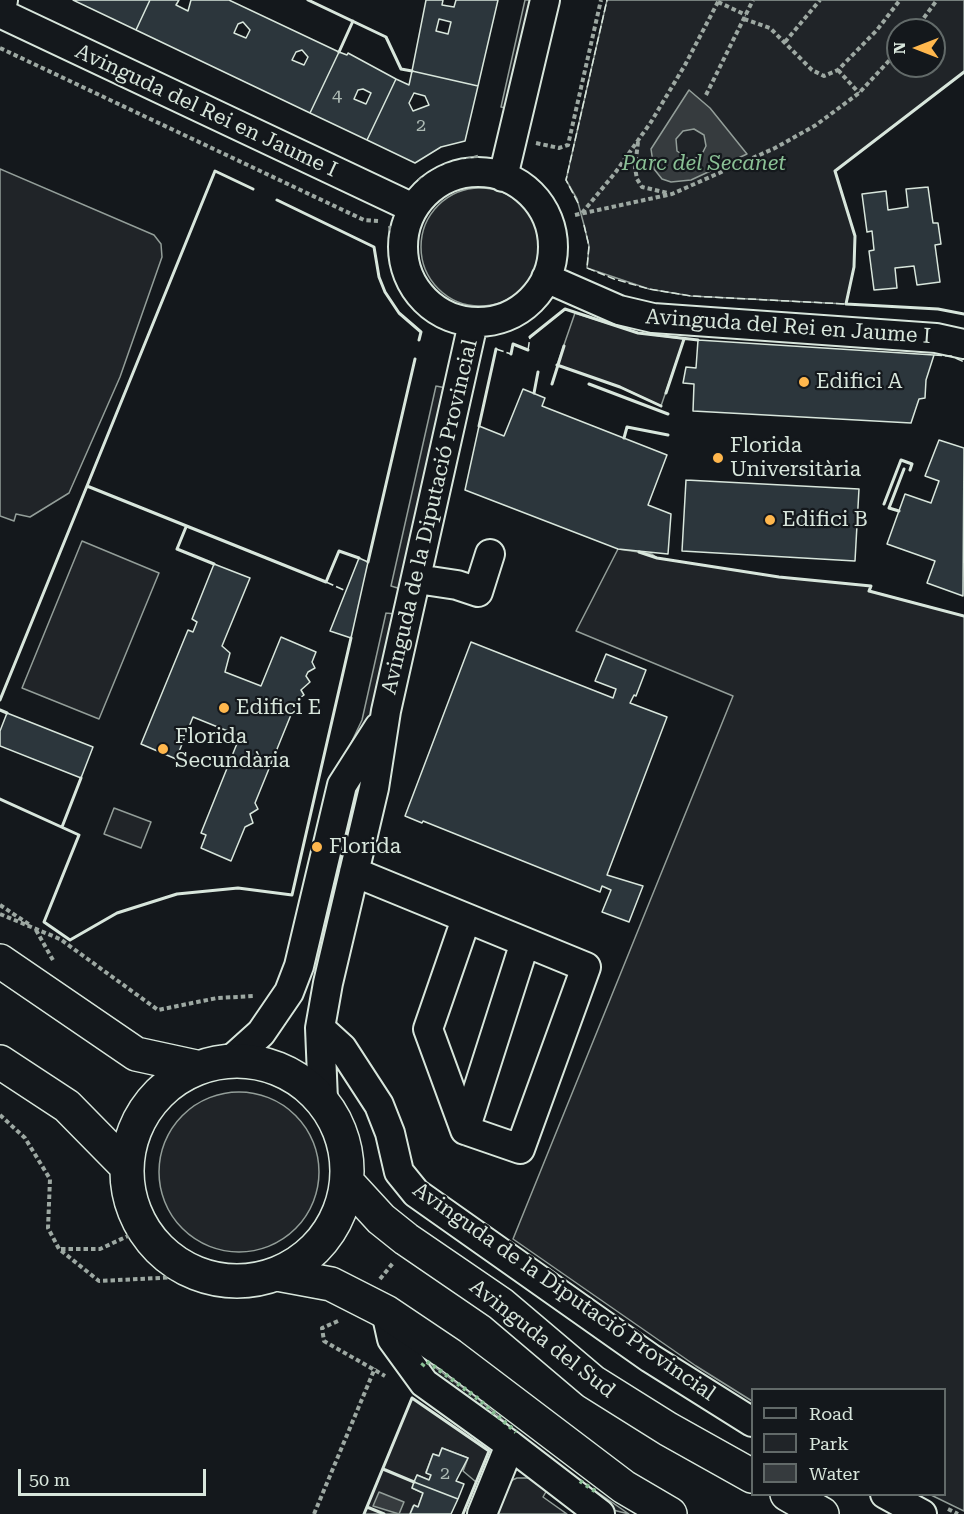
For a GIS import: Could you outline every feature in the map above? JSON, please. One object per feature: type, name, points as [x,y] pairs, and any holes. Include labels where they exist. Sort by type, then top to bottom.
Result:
[{"type":"main road","points":[[0,962],[136,1054],[196,1067]]},
{"type":"main road","points":[[231,1060],[263,1063],[293,1075],[323,1100],[336,1122],[346,1151],[347,1182],[340,1211],[325,1238],[304,1259],[278,1274],[252,1280],[226,1281],[200,1276],[168,1257],[143,1229],[130,1199],[126,1166],[132,1135],[147,1106],[169,1083],[196,1067],[231,1060]]},
{"type":"main road","points":[[0,1062],[67,1106],[126,1166]]},
{"type":"main road","name":"Avinguda del Sud","points":[[347,1182],[381,1219],[406,1239],[501,1304],[593,1382],[668,1429],[751,1475]]},
{"type":"main road","points":[[278,1274],[331,1284],[389,1325],[450,1355],[624,1487],[670,1514]]},
{"type":"main road","points":[[790,1496],[822,1514]]},
{"type":"street","points":[[0,13],[3,0]]},
{"type":"street","points":[[503,177],[545,0]]},
{"type":"street","name":"Avinguda del Rei en Jaume I","points":[[0,13],[412,196]]},
{"type":"street","points":[[469,172],[503,177],[531,194],[548,221],[552,242],[551,262],[546,279],[535,297],[507,317],[473,323],[452,318],[433,308],[417,292],[407,273],[402,251],[404,229],[412,196],[423,195],[453,176],[469,172]]},
{"type":"street","name":"Avinguda del Rei en Jaume I","points":[[546,279],[619,310],[653,318],[936,338],[964,344]]},
{"type":"street","name":"Avinguda de la Diputació Provincial","points":[[323,1100],[320,1028],[374,788],[386,711],[473,323]]},
{"type":"street","points":[[417,579],[457,585],[478,592],[490,554]]},
{"type":"street","name":"Avinguda de la Diputació Provincial","points":[[231,1060],[261,1033],[282,1002],[299,966],[342,785],[369,745],[386,711]]},
{"type":"street","points":[[354,872],[586,967],[520,1149],[465,1130]]},
{"type":"street","points":[[465,1130],[428,1029],[466,919]]},
{"type":"street","points":[[465,1130],[525,942]]},
{"type":"street","name":"Avinguda de la Diputació Provincial","points":[[320,1028],[342,1048],[379,1105],[390,1133],[399,1172],[416,1193],[650,1358],[751,1421]]},
{"type":"street","points":[[389,1325],[424,1383],[600,1514]]},
{"type":"street","points":[[482,1514],[510,1445]]},
{"type":"street","points":[[889,1496],[922,1514]]},
{"type":"path","points":[[525,141],[559,148],[568,145],[601,0]]},
{"type":"path","points":[[705,95],[753,0]]},
{"type":"path","points":[[784,42],[820,0]]},
{"type":"path","points":[[581,214],[615,173],[638,140],[685,66],[718,1],[770,28],[817,75],[824,76],[838,70],[877,30],[900,0]]},
{"type":"path","points":[[924,18],[937,0]]},
{"type":"path","points":[[0,48],[364,220],[373,223],[381,219]]},
{"type":"path","points":[[575,215],[672,194],[775,148],[816,125],[859,93],[886,64]]},
{"type":"path","points":[[838,70],[859,93]]},
{"type":"path","points":[[638,140],[635,168],[642,187],[672,194]]},
{"type":"path","points":[[412,196],[444,166],[488,153]]},
{"type":"path","points":[[0,914],[60,939],[158,1010],[217,998],[256,996],[282,1002]]},
{"type":"path","points":[[0,1115],[25,1138],[50,1179],[48,1228],[59,1249],[99,1281],[200,1276]]},
{"type":"path","points":[[59,1249],[100,1248],[143,1229]]},
{"type":"path","points":[[314,1514],[389,1325]]},
{"type":"green space","points":[[525,0],[534,0],[510,109],[501,107]]},
{"type":"green space","name":"Parc del Secanet","points":[[607,0],[964,0],[964,72],[835,171],[855,236],[854,267],[846,304],[691,296],[649,289],[587,268],[589,246],[577,199],[566,180]]},
{"type":"green space","points":[[0,169],[154,235],[161,244],[162,257],[120,377],[69,493],[30,517],[16,514],[14,521],[0,516]]},
{"type":"green space","points":[[480,188],[513,198],[529,214],[539,247],[529,280],[513,296],[480,306],[447,296],[431,280],[421,247],[431,214],[447,198]]},
{"type":"green space","points":[[575,313],[638,333],[684,339],[661,406],[620,387],[557,365]]},
{"type":"green space","points":[[436,386],[446,388],[401,589],[391,586]]},
{"type":"green space","points":[[82,541],[159,573],[99,719],[22,688]]},
{"type":"green space","points":[[618,549],[652,554],[657,558],[779,577],[871,586],[870,591],[964,616],[964,1511],[933,1496],[946,1496],[946,1388],[751,1388],[751,1400],[696,1366],[513,1239],[733,696],[576,631]]},
{"type":"green space","points":[[386,613],[395,614],[369,727],[344,758],[362,720]]},
{"type":"green space","points":[[114,808],[151,822],[141,848],[104,834]]},
{"type":"green space","points":[[239,1092],[270,1098],[295,1116],[313,1141],[319,1172],[313,1203],[295,1228],[270,1246],[239,1252],[208,1246],[183,1228],[165,1203],[159,1172],[165,1141],[183,1116],[208,1098]]},
{"type":"green space","points":[[425,1360],[477,1398],[548,1458],[629,1514],[609,1509],[443,1386]]},
{"type":"green space","points":[[412,1398],[489,1451],[476,1482],[463,1471],[468,1458],[442,1448],[439,1456],[433,1454],[426,1472],[431,1475],[429,1480],[417,1475],[412,1488],[423,1493],[418,1507],[413,1506],[410,1514],[364,1514]]},
{"type":"green space","points":[[517,1478],[529,1478],[547,1490],[543,1497],[567,1514],[497,1514],[510,1481]]},
{"type":"water","points":[[689,90],[710,108],[747,154],[691,180],[671,182],[662,179],[654,169],[651,149]],"holes":[[[694,129],[704,135],[706,146],[701,156],[690,160],[677,151],[676,139],[683,131]]]},
{"type":"water","points":[[379,1492],[404,1502],[399,1514],[373,1506]]},
{"type":"building","points":[[73,0],[150,0],[136,30]]},
{"type":"building","points":[[150,0],[179,0],[176,5],[188,11],[191,0],[229,0],[339,52],[310,113],[136,30]],"holes":[[[243,22],[250,30],[246,38],[234,33],[238,24]],[[302,50],[308,57],[304,65],[292,60],[296,52]]]},
{"type":"building","points":[[426,0],[443,0],[442,5],[454,7],[456,0],[498,0],[478,86],[412,71]],"holes":[[[439,19],[451,22],[448,34],[436,31]]]},
{"type":"building","points":[[339,52],[347,55],[348,53],[396,79],[367,140],[310,113]],"holes":[[[363,89],[371,93],[366,104],[354,99],[358,90]]]},
{"type":"building","points":[[412,71],[478,86],[465,141],[441,147],[415,163],[367,140],[396,79],[409,85]],"holes":[[[414,93],[425,96],[429,105],[413,111],[409,103]]]},
{"type":"building","points":[[928,187],[933,223],[938,223],[941,244],[935,245],[940,282],[917,285],[914,266],[895,268],[897,288],[874,290],[869,251],[874,250],[872,231],[867,232],[862,194],[886,191],[888,210],[908,207],[906,189]]},
{"type":"building","name":"Edifici A","points":[[698,340],[934,355],[926,380],[925,398],[919,399],[911,423],[693,411],[694,384],[683,383],[686,367],[696,368]]},
{"type":"building","points":[[523,389],[545,398],[542,406],[667,455],[648,505],[671,514],[668,554],[618,549],[465,490],[479,426],[504,436]]},
{"type":"building","points":[[939,440],[964,448],[963,596],[927,583],[935,561],[887,544],[905,494],[931,503],[939,481],[925,476]]},
{"type":"building","name":"Edifici B","points":[[686,480],[859,489],[855,561],[682,551]]},
{"type":"building","points":[[359,558],[368,562],[351,638],[330,631]]},
{"type":"building","name":"Edifici E","points":[[214,564],[250,578],[222,646],[230,653],[225,672],[261,686],[281,637],[316,652],[312,662],[315,668],[306,676],[310,682],[301,690],[304,695],[297,700],[255,803],[258,809],[250,814],[253,823],[245,827],[231,861],[201,848],[206,835],[201,833],[240,736],[193,717],[176,759],[141,744],[188,630],[193,632],[197,622],[192,619]]},
{"type":"building","points":[[471,642],[613,698],[616,689],[595,681],[606,654],[646,670],[636,696],[634,695],[630,703],[667,717],[607,875],[643,886],[629,922],[602,912],[611,890],[602,886],[600,892],[423,821],[422,823],[405,816]]},
{"type":"building","points":[[7,713],[93,747],[81,778],[0,746],[0,731]]},
{"type":"building","points":[[442,1448],[468,1458],[456,1481],[464,1484],[458,1499],[414,1482],[417,1475],[429,1480],[431,1475],[426,1473],[433,1454],[439,1456]]},
{"type":"building","points":[[414,1482],[458,1499],[451,1514],[410,1514],[414,1505],[418,1507],[423,1493],[412,1488]]},
{"type":"hedge","points":[[422,1366],[426,1361],[442,1372],[477,1398],[516,1432]]},
{"type":"hedge","points":[[580,1481],[598,1493]]},
{"type":"fence","points":[[578,203],[566,180],[607,0]]},
{"type":"fence","points":[[584,225],[589,246],[587,268],[614,279],[649,289],[691,296],[846,304]]},
{"type":"fence","points":[[528,350],[530,337]]},
{"type":"fence","points":[[496,349],[511,354]]},
{"type":"fence","points":[[934,355],[951,356],[964,362]]},
{"type":"fence","points":[[326,582],[346,591]]},
{"type":"wall","points":[[308,0],[386,37],[401,69],[412,71]]},
{"type":"wall","points":[[339,52],[353,21]]},
{"type":"wall","points":[[964,72],[835,171],[855,236],[854,267],[846,304],[938,309],[964,314]]},
{"type":"wall","points":[[253,189],[215,171],[87,486],[326,582],[339,551],[359,558]]},
{"type":"wall","points":[[277,200],[374,247],[379,277],[385,292],[399,313],[421,332],[419,340]]},
{"type":"wall","points":[[530,337],[565,309],[638,333],[698,340]]},
{"type":"wall","points":[[666,393],[684,339]]},
{"type":"wall","points":[[511,354],[513,344],[528,350]]},
{"type":"wall","points":[[552,384],[564,346]]},
{"type":"wall","points":[[479,426],[496,349]]},
{"type":"wall","points":[[368,562],[415,359]]},
{"type":"wall","points":[[557,365],[620,387],[661,406]]},
{"type":"wall","points":[[534,393],[538,372]]},
{"type":"wall","points":[[589,384],[668,414]]},
{"type":"wall","points":[[624,438],[627,427],[668,435]]},
{"type":"wall","points":[[884,504],[901,460],[912,464],[910,470]]},
{"type":"wall","points":[[899,511],[889,508],[904,469]]},
{"type":"wall","points":[[0,700],[87,486]]},
{"type":"wall","points":[[186,527],[177,549],[214,564]]},
{"type":"wall","points":[[639,552],[657,558],[779,577],[871,586],[869,591],[964,616]]},
{"type":"wall","points":[[0,799],[79,835],[44,922],[70,940],[117,913],[177,894],[238,888],[292,895],[351,638]]},
{"type":"wall","points":[[0,710],[7,713]]},
{"type":"wall","points":[[62,827],[81,778]]},
{"type":"wall","points":[[364,1514],[412,1398],[489,1451],[463,1514]]},
{"type":"wall","points":[[383,1469],[414,1482]]},
{"type":"wall","points":[[367,1507],[384,1514]]},
{"type":"place","name":"Edifici A","points":[[804,382]]},
{"type":"place","name":"Florida Universitària","points":[[718,458]]},
{"type":"place","name":"Edifici B","points":[[770,520]]},
{"type":"place","name":"Edifici E","points":[[224,708]]},
{"type":"place","name":"Florida Secundària","points":[[163,749]]},
{"type":"place","name":"Florida","points":[[317,847]]}]
